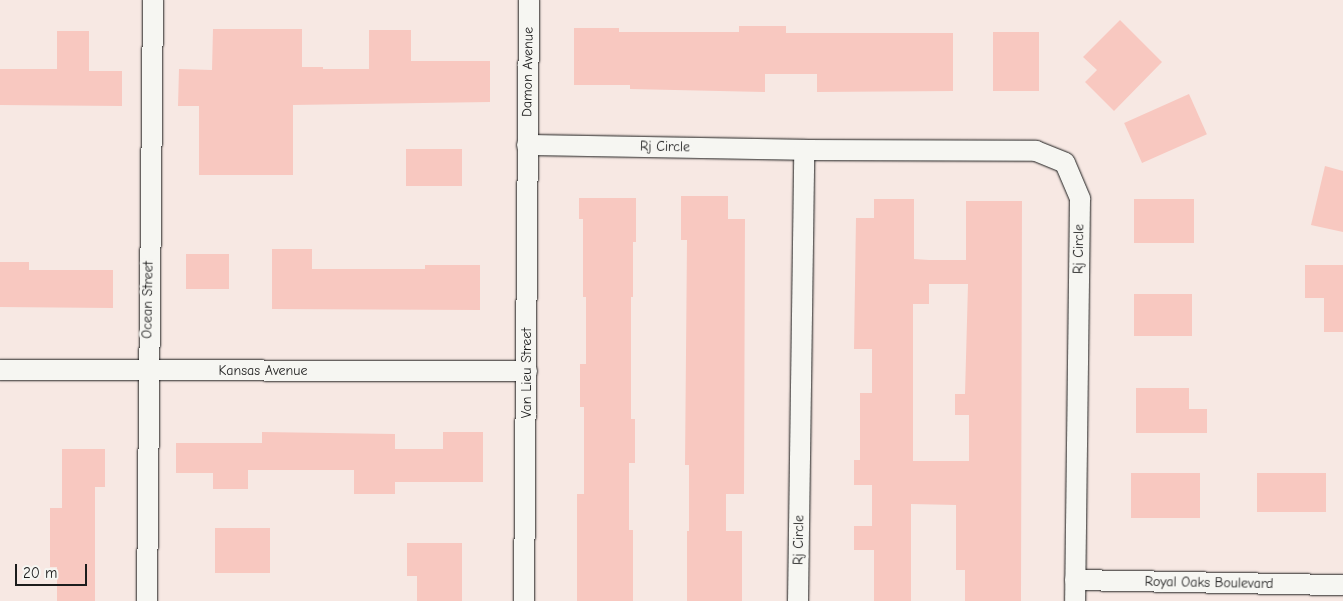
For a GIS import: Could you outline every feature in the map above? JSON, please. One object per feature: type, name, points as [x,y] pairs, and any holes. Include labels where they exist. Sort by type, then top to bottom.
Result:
[{"type":"street","name":"Ocean Street","points":[[146,601],[153,0]]},
{"type":"street","name":"Damon Avenue","points":[[527,145],[529,0]]},
{"type":"street","name":"Rj Circle","points":[[527,145],[804,150],[1036,151],[1065,163],[1080,199],[1075,601]]},
{"type":"street","name":"Van Lieu Street","points":[[524,601],[527,145]]},
{"type":"street","name":"Rj Circle","points":[[798,601],[804,150]]},
{"type":"street","name":"Kansas Avenue","points":[[0,370],[527,371]]},
{"type":"street","name":"Royal Oaks Boulevard","points":[[1075,580],[1343,585]]},
{"type":"building","points":[[1120,20],[1162,62],[1114,111],[1085,82],[1097,70],[1083,57]]},
{"type":"building","points":[[739,26],[786,26],[786,33],[953,33],[953,91],[817,92],[817,74],[765,74],[765,92],[630,89],[630,85],[574,85],[574,28],[619,28],[619,32],[739,32]]},
{"type":"building","points":[[213,29],[302,29],[302,67],[323,67],[323,69],[369,69],[369,30],[411,30],[411,61],[490,61],[490,102],[293,105],[293,175],[199,175],[199,106],[178,106],[179,69],[212,70]]},
{"type":"building","points":[[57,31],[89,31],[89,71],[122,71],[122,106],[0,105],[0,69],[57,69]]},
{"type":"building","points":[[993,32],[1039,32],[1039,91],[993,91]]},
{"type":"building","points":[[1189,94],[1207,134],[1142,163],[1124,123]]},
{"type":"building","points":[[406,149],[462,149],[462,186],[406,186]]},
{"type":"building","points":[[1325,166],[1343,171],[1343,232],[1311,225]]},
{"type":"building","points":[[681,196],[728,196],[728,219],[745,219],[744,494],[726,494],[726,531],[742,531],[742,601],[687,601],[689,465],[685,465],[687,240],[681,240]]},
{"type":"building","points":[[579,198],[636,198],[636,242],[633,242],[633,297],[631,297],[631,419],[635,419],[635,463],[629,463],[629,530],[633,530],[633,601],[577,601],[577,494],[584,494],[584,407],[580,407],[580,364],[586,364],[586,297],[583,297],[583,219],[579,219]]},
{"type":"building","points":[[874,199],[914,199],[914,259],[966,260],[966,201],[1022,201],[1021,601],[965,601],[965,570],[956,570],[956,505],[911,504],[911,601],[874,601],[874,550],[854,550],[854,526],[872,526],[872,485],[854,485],[854,460],[860,460],[860,393],[872,393],[872,349],[854,349],[856,218],[874,218]],"holes":[[[929,284],[968,284],[965,394],[955,394],[955,415],[969,415],[969,461],[913,461],[913,304],[929,304]]]},
{"type":"building","points":[[1134,199],[1194,199],[1194,243],[1134,243]]},
{"type":"building","points":[[272,249],[312,249],[312,269],[425,269],[425,265],[480,265],[480,310],[272,309]]},
{"type":"building","points":[[186,254],[229,254],[229,289],[186,289]]},
{"type":"building","points":[[0,262],[29,262],[29,270],[113,270],[113,308],[0,307]]},
{"type":"building","points":[[1305,265],[1343,265],[1343,332],[1324,332],[1324,298],[1305,298]]},
{"type":"building","points":[[1134,294],[1192,294],[1192,336],[1134,336]]},
{"type":"building","points":[[1136,388],[1189,388],[1189,409],[1207,409],[1207,433],[1136,433]]},
{"type":"building","points":[[262,432],[395,434],[395,449],[443,449],[443,432],[483,432],[483,482],[395,482],[395,494],[354,494],[354,470],[248,470],[248,489],[213,489],[213,473],[176,473],[176,443],[262,443]]},
{"type":"building","points":[[62,449],[105,449],[105,487],[95,487],[95,601],[57,601],[57,567],[50,567],[50,508],[62,508]]},
{"type":"building","points":[[1131,473],[1200,473],[1200,518],[1131,518]]},
{"type":"building","points":[[1257,473],[1326,473],[1326,512],[1257,512]]},
{"type":"building","points":[[215,528],[270,528],[270,573],[215,573]]},
{"type":"building","points":[[407,543],[462,543],[462,601],[417,601],[417,576],[407,576]]}]
